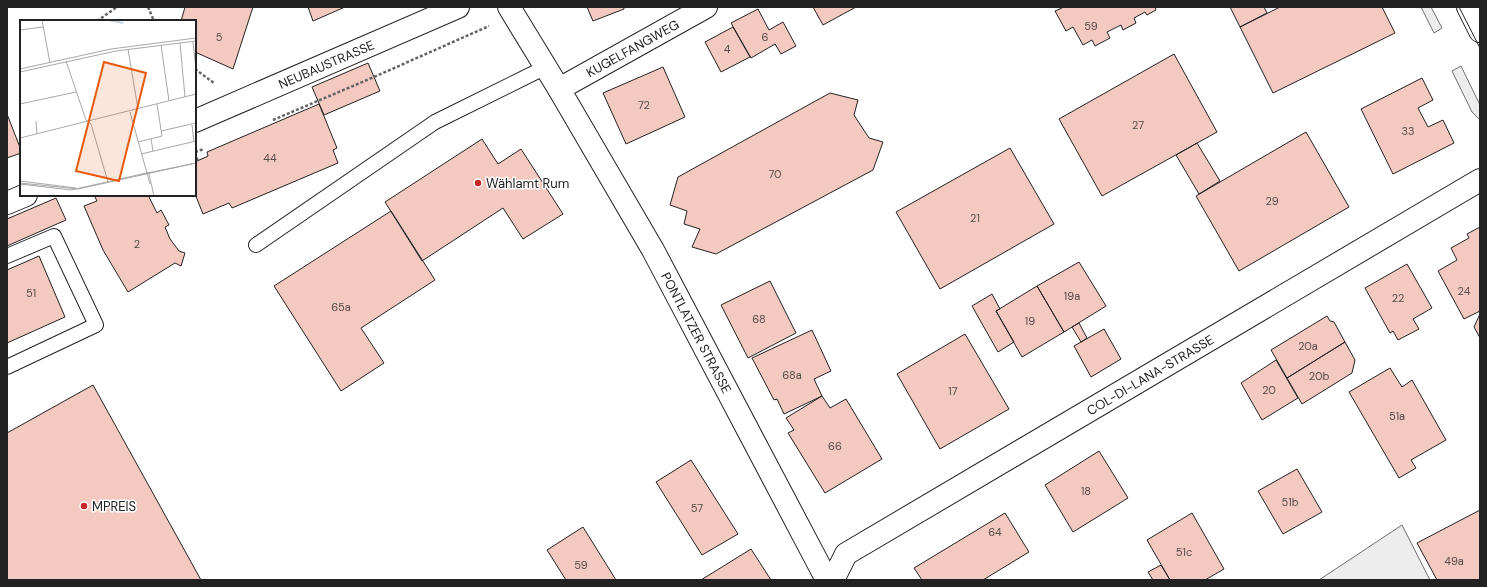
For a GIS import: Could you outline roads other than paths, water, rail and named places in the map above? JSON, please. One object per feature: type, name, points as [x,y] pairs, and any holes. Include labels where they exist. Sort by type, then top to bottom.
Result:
[{"type":"street","name":"NEUBAUSTRASSE","points":[[196,122],[458,7]]},
{"type":"street","name":"KUGELFANGWEG","points":[[559,89],[706,7]]},
{"type":"street","points":[[1468,7],[1480,31]]},
{"type":"street","name":"PONTLATZER STRASSE","points":[[512,11],[653,250],[827,580]]},
{"type":"street","name":"COL-DI-LANA-STRASSE","points":[[833,580],[846,554],[1480,180]]},
{"type":"street","points":[[7,203],[24,196]]},
{"type":"lane","points":[[256,245],[435,122],[546,67]]},
{"type":"lane","points":[[7,256],[54,236],[96,325],[7,367]]},
{"type":"tram line","points":[[1459,7],[1480,48]]},
{"type":"place","name":"Wählamt Rum","points":[[478,183]]},
{"type":"place","name":"MPREIS","points":[[84,506]]}]
